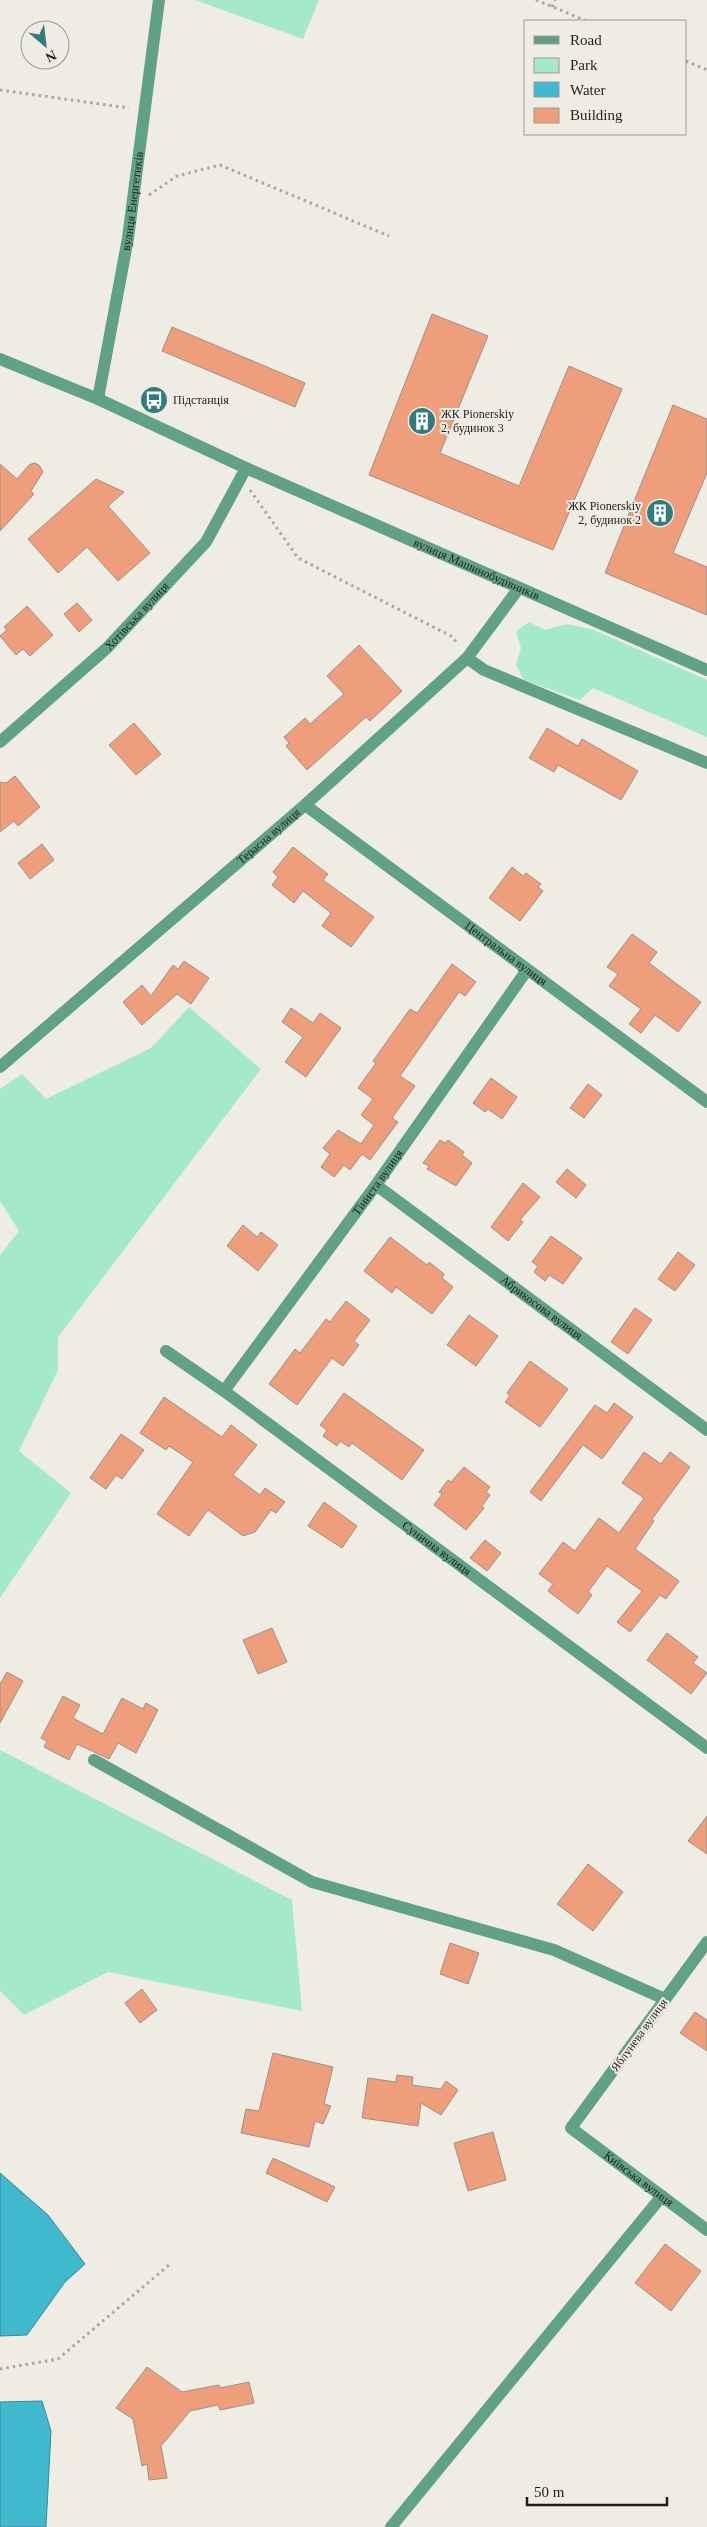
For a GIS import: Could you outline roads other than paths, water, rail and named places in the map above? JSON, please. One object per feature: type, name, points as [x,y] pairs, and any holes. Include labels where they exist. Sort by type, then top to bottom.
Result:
[{"type":"street","name":"вулиця Енергетиків","points":[[98,399],[132,207],[159,0]]},
{"type":"street","name":"вулиця Машинобудівників","points":[[0,359],[98,399],[244,473],[519,588],[707,670]]},
{"type":"street","name":"Хотівська вулиця","points":[[0,742],[107,648],[206,542],[244,473]]},
{"type":"street","name":"Терасна вулиця","points":[[0,1067],[305,805],[467,658],[519,588]]},
{"type":"street","points":[[467,658],[484,670],[707,763]]},
{"type":"street","name":"Центральна вулиця","points":[[305,805],[707,1102]]},
{"type":"street","name":"Тіниста вулиця","points":[[224,1391],[376,1185],[527,970]]},
{"type":"street","name":"Абрикосова вулиця","points":[[376,1185],[707,1430]]},
{"type":"street","name":"Сунична вулиця","points":[[166,1351],[224,1391],[707,1748]]},
{"type":"street","points":[[94,1760],[312,1882],[554,1950],[665,1999]]},
{"type":"street","name":"Яблунева вулиця","points":[[571,2128],[707,1942]]},
{"type":"street","name":"Київська вулиця","points":[[571,2128],[707,2230]]},
{"type":"street","points":[[391,2527],[662,2196]]},
{"type":"water","points":[[0,2173],[48,2215],[85,2264],[65,2282],[27,2335],[0,2336]]},
{"type":"water","points":[[42,2401],[51,2431],[46,2527],[0,2527],[0,2402]]},
{"type":"place","name":"Підстанція","points":[[154,400]]},
{"type":"place","name":"ЖК Pionerskiy 2, будинок 3","points":[[422,421]]},
{"type":"place","name":"ЖК Pionerskiy 2, будинок 2","points":[[660,513]]}]
